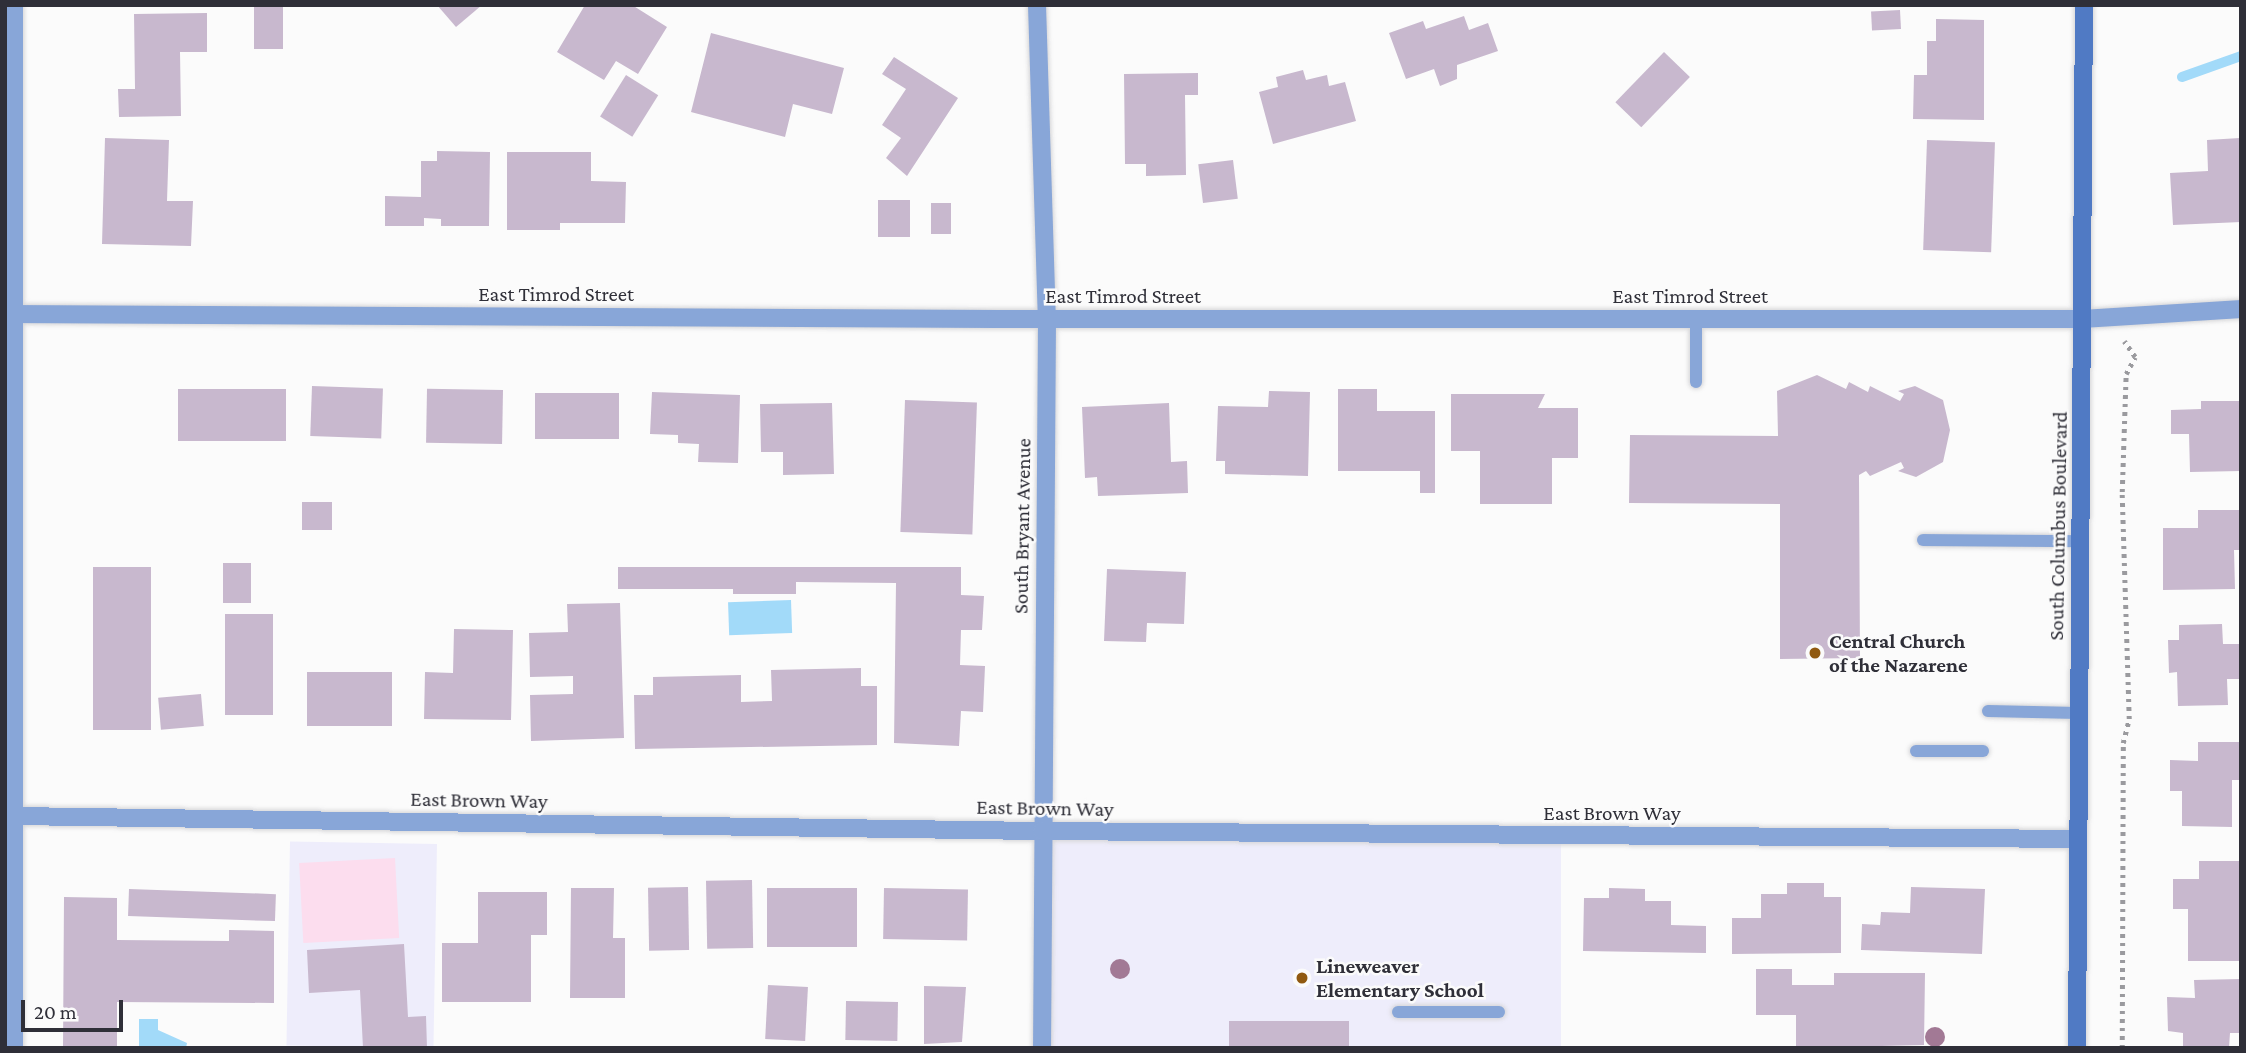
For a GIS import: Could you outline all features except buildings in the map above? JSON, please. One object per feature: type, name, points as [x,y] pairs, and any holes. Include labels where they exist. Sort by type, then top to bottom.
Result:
[{"type":"street","points":[[13,1048],[14,816],[9,314],[14,5]]},
{"type":"street","name":"South Bryant Avenue","points":[[1037,5],[1047,319],[1042,1048]]},
{"type":"street","name":"South Columbus Boulevard","points":[[2077,1048],[2076,839],[2081,541],[2084,5]]},
{"type":"street","name":"East Timrod Street","points":[[9,314],[1047,319],[2083,319],[2241,309]]},
{"type":"street","name":"East Brown Way","points":[[14,816],[1042,831],[2076,839]]},
{"type":"lane","points":[[1696,319],[1696,382]]},
{"type":"lane","points":[[1923,540],[2081,541]]},
{"type":"lane","points":[[1988,711],[2078,713]]},
{"type":"lane","points":[[1916,751],[1983,751]]},
{"type":"lane","points":[[1398,1012],[1499,1012]]},
{"type":"path","points":[[2122,339],[2134,357],[2126,374],[2122,492],[2129,719],[2123,743],[2122,1048]]},
{"type":"shaded area","name":"Lineweaver Elementary School","points":[[1042,831],[1561,831],[1561,1048],[1042,1048]]},
{"type":"shaded area","points":[[290,841],[437,844],[433,1048],[286,1045]]},
{"type":"shaded area","points":[[395,858],[399,938],[303,943],[299,863]]},
{"type":"water","points":[[791,600],[792,633],[729,635],[728,602]]},
{"type":"water","points":[[139,1019],[158,1019],[158,1030],[187,1043],[186,1048],[139,1048]]},
{"type":"waterway","points":[[2182,77],[2241,56]]},
{"type":"place","name":"Central Church of the Nazarene","points":[[1815,653]]},
{"type":"place","name":"Lineweaver Elementary School","points":[[1302,978]]}]
